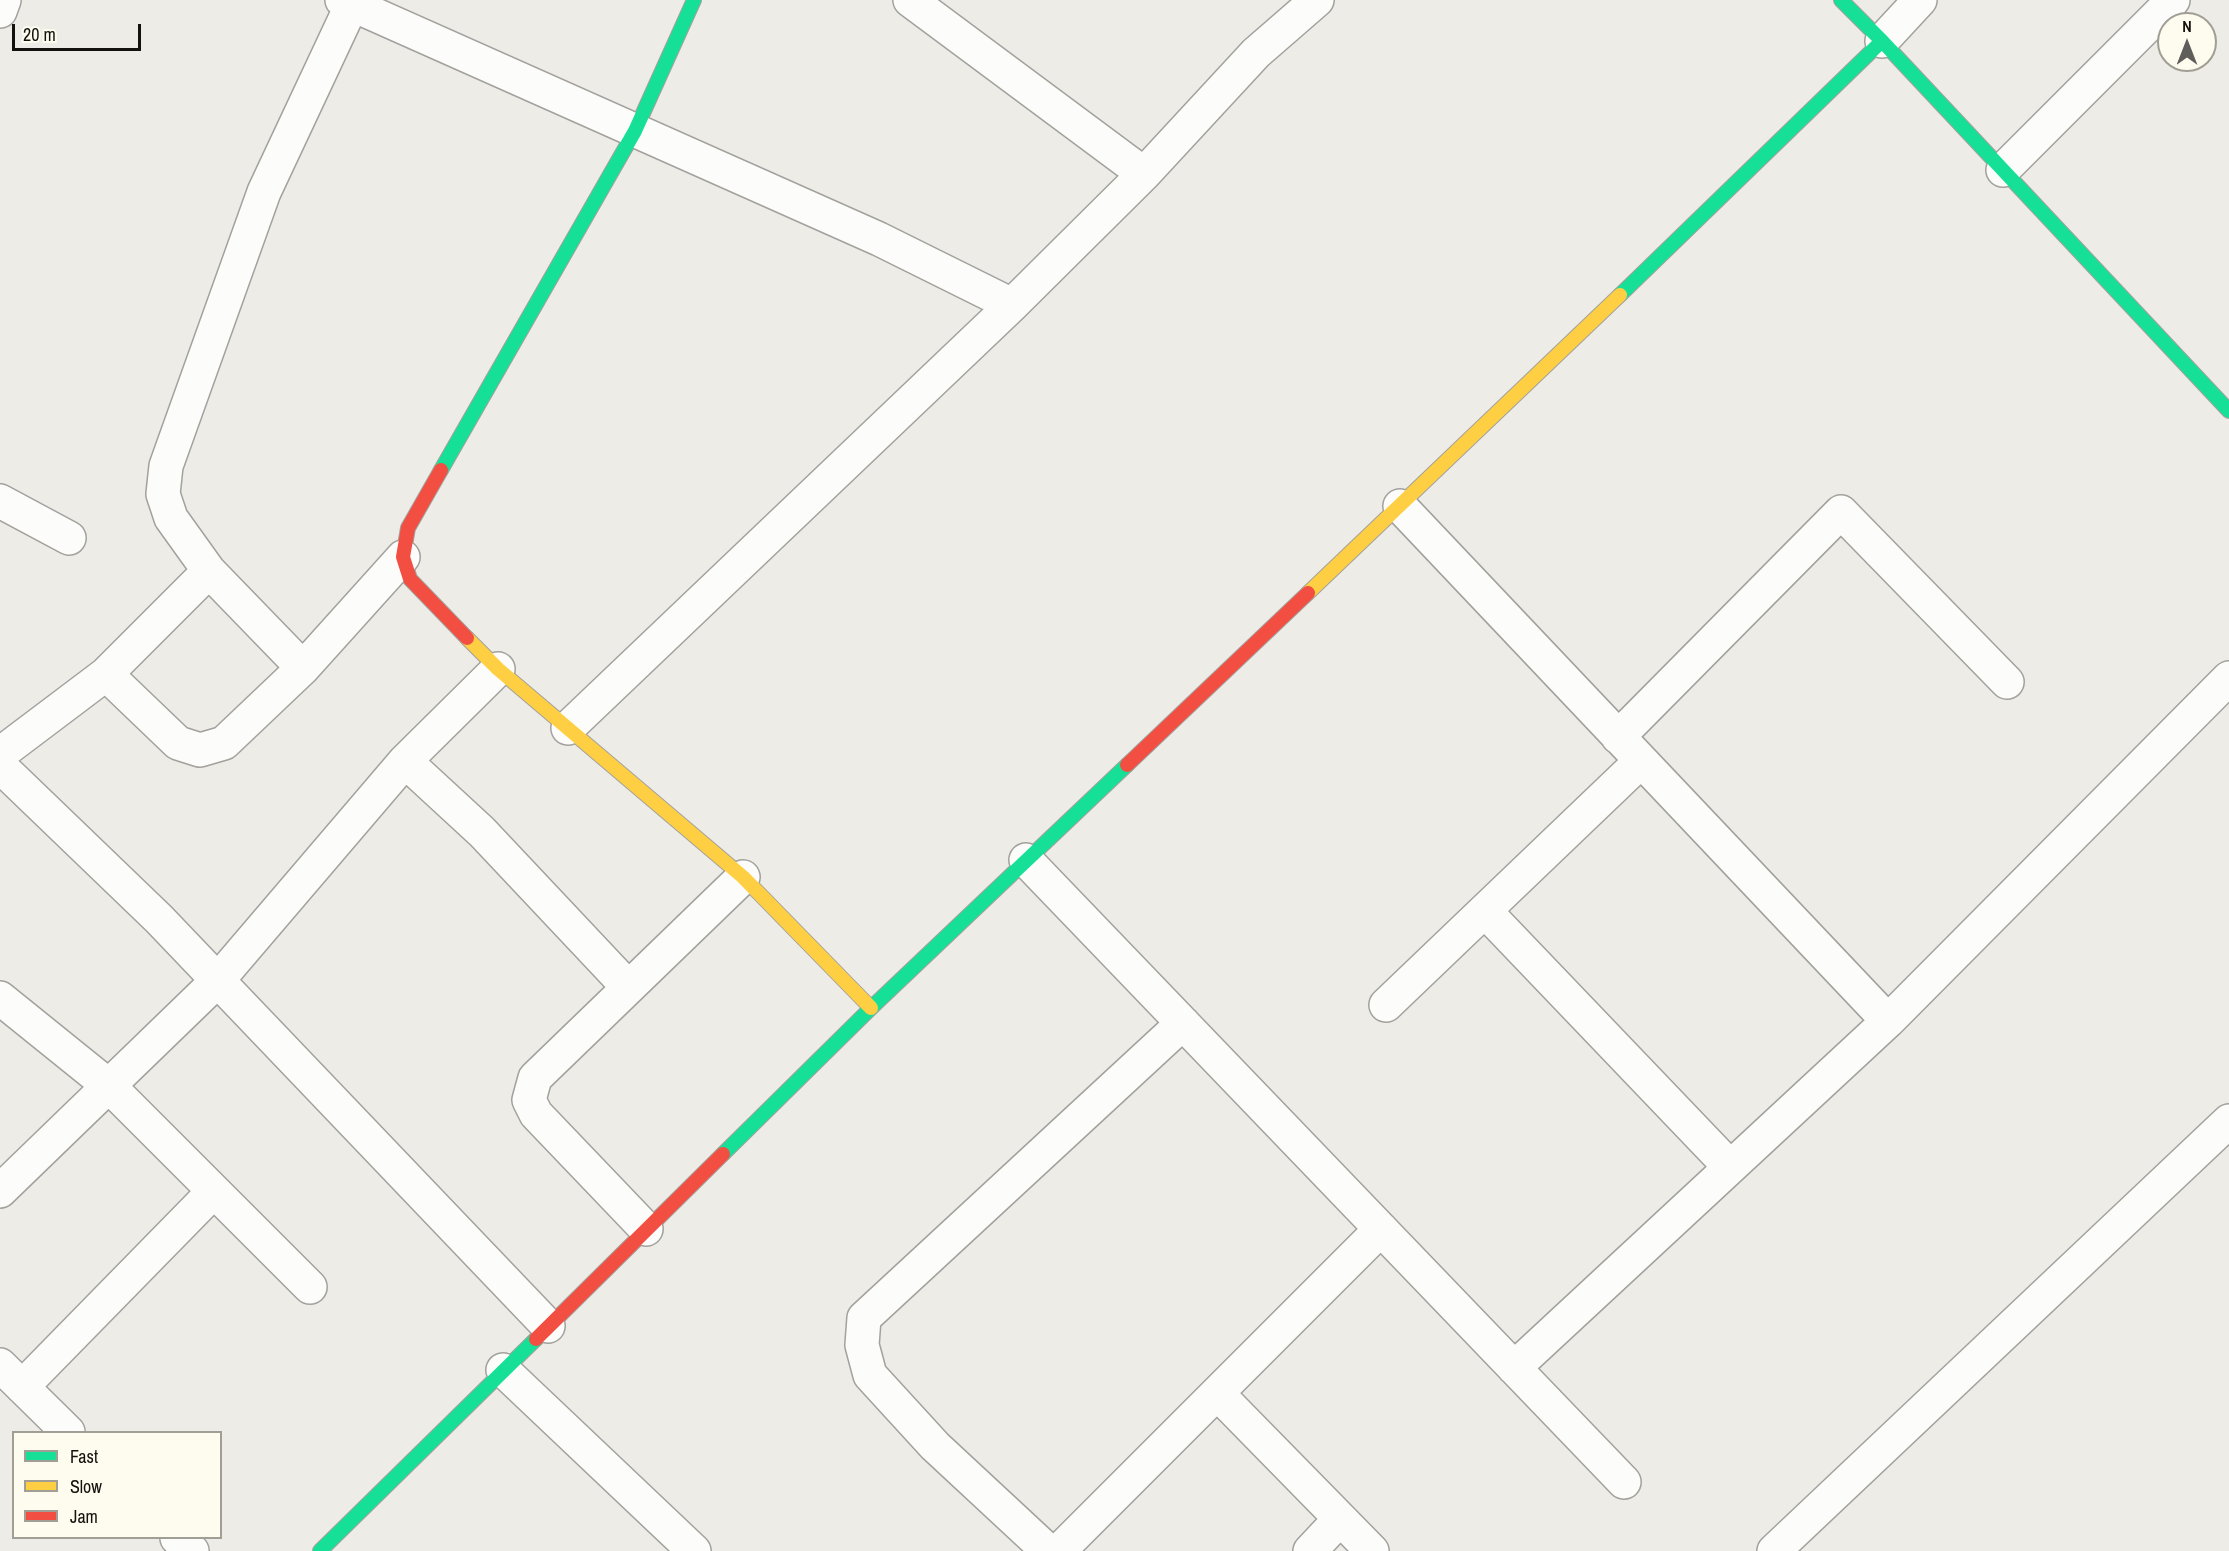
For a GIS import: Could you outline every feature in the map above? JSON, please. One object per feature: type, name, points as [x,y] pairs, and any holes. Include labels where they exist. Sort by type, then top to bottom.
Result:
[{"type":"street","points":[[0,11],[4,0]]},
{"type":"street","points":[[694,0],[635,131],[408,528],[403,557],[410,579],[498,669],[743,877],[871,1008]]},
{"type":"street","points":[[910,0],[1144,174]]},
{"type":"street","points":[[1840,0],[1882,41],[2229,411]]},
{"type":"street","points":[[320,1551],[871,1008],[1400,506],[1882,41],[1920,0]]},
{"type":"street","points":[[2003,170],[2173,0]]},
{"type":"street","points":[[303,668],[209,571],[171,518],[163,494],[166,466],[264,192],[349,1],[879,239],[1012,305]]},
{"type":"street","points":[[568,728],[1012,305],[1144,174],[1256,53],[1310,2]]},
{"type":"street","points":[[2210,392],[2223,380]]},
{"type":"street","points":[[0,501],[69,538]]},
{"type":"street","points":[[1400,506],[1888,1021]]},
{"type":"street","points":[[1618,737],[1841,512],[2007,682]]},
{"type":"street","points":[[106,674],[178,742],[200,750],[224,742],[303,668],[403,557]]},
{"type":"street","points":[[0,754],[106,674],[209,571]]},
{"type":"street","points":[[0,1191],[218,980],[405,761],[498,669]]},
{"type":"street","points":[[1514,1368],[1888,1021],[2229,678]]},
{"type":"street","points":[[405,761],[482,832],[628,987]]},
{"type":"street","points":[[1386,1005],[1641,761]]},
{"type":"street","points":[[0,766],[159,918],[548,1326]]},
{"type":"street","points":[[1026,860],[1624,1482]]},
{"type":"street","points":[[646,1229],[536,1114],[529,1100],[535,1078],[743,877]]},
{"type":"street","points":[[1485,911],[1730,1167]]},
{"type":"street","points":[[0,998],[109,1086],[309,1287]]},
{"type":"street","points":[[1048,1551],[935,1446],[870,1375],[862,1345],[864,1318],[1183,1023]]},
{"type":"street","points":[[1774,1551],[2229,1121]]},
{"type":"street","points":[[67,1431],[11,1376],[214,1191]]},
{"type":"street","points":[[1059,1551],[1381,1230]]},
{"type":"street","points":[[503,1370],[694,1551]]},
{"type":"street","points":[[1217,1393],[1372,1551]]},
{"type":"street","points":[[1310,1551],[1340,1519]]},
{"type":"street","points":[[178,1539],[192,1551]]},
{"type":"traffic: fast","points":[[441,470],[635,131],[694,0]]},
{"type":"traffic: fast","points":[[1841,0],[2229,411]]},
{"type":"traffic: fast","points":[[1620,295],[1882,41]]},
{"type":"traffic: fast","points":[[723,1154],[871,1008],[1127,765]]},
{"type":"traffic: fast","points":[[320,1551],[536,1339]]},
{"type":"traffic: slow","points":[[1308,593],[1620,295]]},
{"type":"traffic: slow","points":[[467,638],[498,669],[743,877],[871,1008]]},
{"type":"traffic: jam","points":[[441,470],[408,528],[403,557],[410,579],[467,638]]},
{"type":"traffic: jam","points":[[1127,765],[1308,593]]},
{"type":"traffic: jam","points":[[536,1339],[723,1154]]}]
